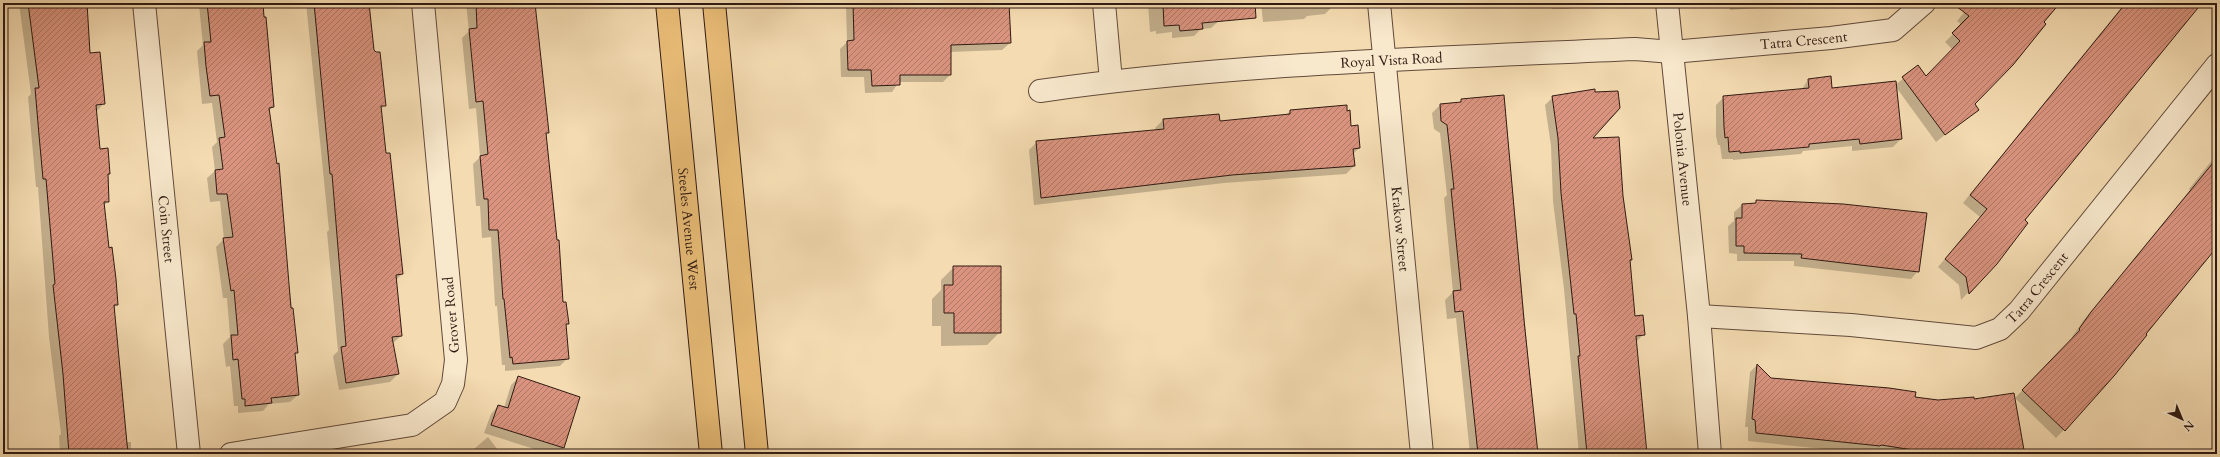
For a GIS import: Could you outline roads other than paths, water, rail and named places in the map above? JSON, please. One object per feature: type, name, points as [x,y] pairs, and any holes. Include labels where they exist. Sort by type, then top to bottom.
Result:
[{"type":"main road","name":"Steeles Avenue West","points":[[667,3],[711,454]]},
{"type":"main road","points":[[714,3],[757,454]]},
{"type":"street","name":"Coin Street","points":[[144,3],[189,454]]},
{"type":"street","name":"Grover Road","points":[[231,454],[412,425],[445,402],[453,384],[456,360],[423,3]]},
{"type":"street","points":[[1104,3],[1111,81]]},
{"type":"street","name":"Krakow Street","points":[[1379,3],[1422,454]]},
{"type":"street","name":"Polonia Avenue","points":[[1668,3],[1699,316],[1710,454]]},
{"type":"street","name":"Tatra Crescent","points":[[1672,52],[1893,30],[1924,3]]},
{"type":"street","name":"Royal Vista Road","points":[[1040,91],[1111,81],[1342,61],[1635,49],[1672,52]]},
{"type":"street","name":"Tatra Crescent","points":[[1699,316],[1851,325],[1976,338],[2000,329],[2019,310],[2217,65]]}]
